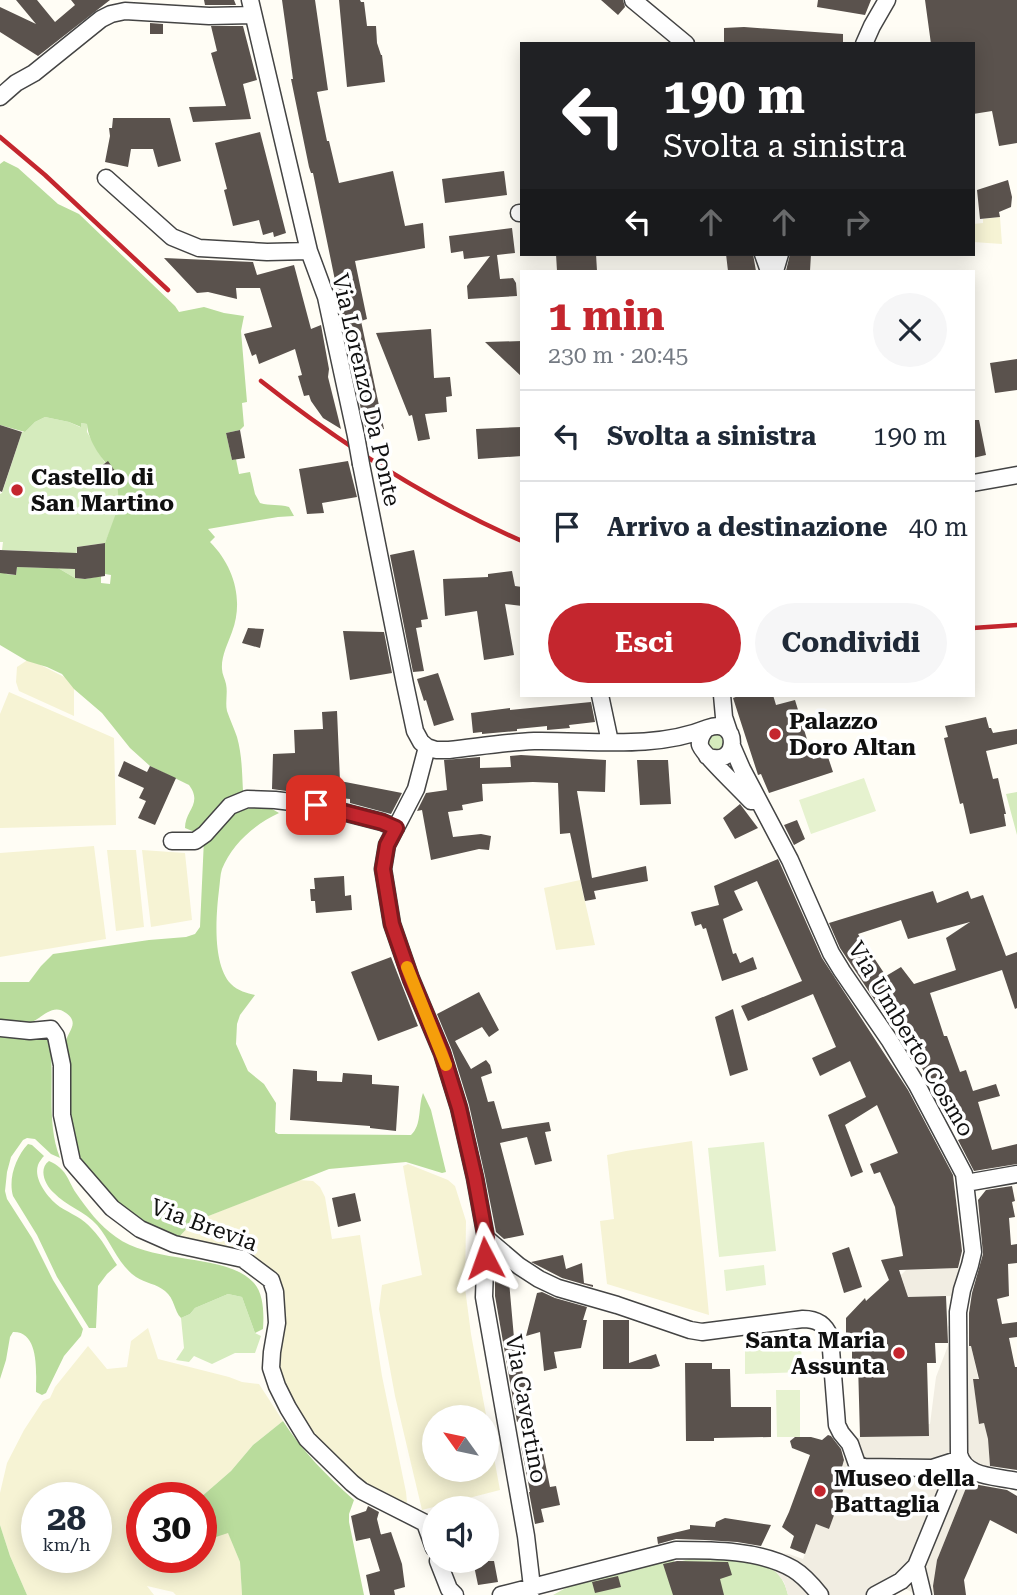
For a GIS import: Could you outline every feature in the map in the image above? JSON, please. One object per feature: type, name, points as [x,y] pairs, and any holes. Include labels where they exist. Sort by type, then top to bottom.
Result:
[{"type":"street","points":[[633,0],[683,42]]},
{"type":"street","points":[[865,42],[887,0]]},
{"type":"street","points":[[0,110],[34,73],[101,19],[111,14],[125,11],[209,16],[252,7]]},
{"type":"street","name":"Via Lorenzo Da Ponte","points":[[252,7],[309,251],[326,297],[415,731],[427,747]]},
{"type":"street","points":[[0,97],[16,83],[34,73]]},
{"type":"street","points":[[106,178],[172,237],[199,248],[267,252],[309,251]]},
{"type":"street","points":[[975,483],[1017,475]]},
{"type":"street","points":[[600,697],[610,742]]},
{"type":"street","name":"Via Umberto Cosmo","points":[[722,697],[730,739],[742,769],[790,860],[831,953],[918,1085],[960,1164],[966,1183],[973,1252],[960,1300],[958,1327],[960,1459]]},
{"type":"street","points":[[427,747],[442,750],[532,741],[643,741],[688,735],[720,726],[730,739],[730,751],[722,758],[712,758],[682,747],[643,741]]},
{"type":"street","points":[[705,754],[700,738],[706,729]]},
{"type":"street","name":"Via Cavertino","points":[[427,747],[416,789],[387,845],[383,869],[392,924],[411,979],[442,1053],[459,1108],[475,1178],[486,1238],[484,1297],[526,1536],[531,1591]]},
{"type":"street","name":"Via Umberto Cosmo","points":[[705,754],[771,824]]},
{"type":"street","points":[[172,841],[195,841],[205,834],[230,806],[247,799],[316,805],[396,828]]},
{"type":"street","name":"Via Brevia","points":[[0,1028],[30,1031],[51,1029],[56,1036],[62,1065],[62,1115],[72,1162],[112,1208],[140,1229],[174,1244],[243,1259],[271,1280],[275,1292],[277,1323],[271,1368],[288,1408],[307,1438],[352,1483],[362,1491],[422,1521]]},
{"type":"street","points":[[966,1183],[1017,1174]]},
{"type":"street","points":[[486,1238],[519,1266],[558,1288],[617,1305],[690,1331],[816,1321],[825,1327],[830,1337],[836,1420],[841,1433],[850,1444],[855,1462],[864,1467],[932,1468],[960,1459]]},
{"type":"street","points":[[960,1459],[974,1472],[1017,1481]]},
{"type":"street","points":[[875,1595],[901,1581],[916,1566],[960,1459]]},
{"type":"street","points":[[501,1595],[531,1591],[676,1550],[703,1550],[767,1558],[791,1567],[820,1595]]},
{"type":"street","points":[[916,1566],[923,1595]]},
{"type":"street","points":[[443,1573],[449,1589],[456,1595]]},
{"type":"shaded area","points":[[1000,217],[1002,244],[975,242],[975,224],[983,223],[983,219]]},
{"type":"shaded area","points":[[29,659],[74,682],[74,716],[19,691],[16,682],[17,667]]},
{"type":"shaded area","points":[[9,692],[114,738],[116,825],[0,828],[0,714]]},
{"type":"shaded area","points":[[94,846],[106,939],[0,957],[0,853]]},
{"type":"shaded area","points":[[107,850],[136,850],[144,927],[116,931]]},
{"type":"shaded area","points":[[142,850],[185,853],[192,920],[151,927]]},
{"type":"shaded area","points":[[580,880],[595,945],[556,950],[544,888]]},
{"type":"shaded area","points":[[692,1141],[709,1315],[607,1284],[600,1221],[614,1219],[607,1155]]},
{"type":"shaded area","points":[[408,1164],[448,1180],[455,1186],[466,1221],[465,1288],[484,1405],[422,1405],[422,1482],[499,1482],[500,1490],[477,1496],[422,1496],[422,1510],[395,1396],[379,1309],[382,1285],[422,1275],[403,1166]]},
{"type":"shaded area","points":[[299,1180],[313,1181],[320,1187],[325,1197],[332,1239],[360,1235],[382,1376],[406,1492],[405,1507],[373,1494],[313,1439],[278,1379],[270,1273],[177,1239],[193,1222]]},
{"type":"shaded area","points":[[964,1268],[955,1296],[908,1297],[901,1275],[906,1270]]},
{"type":"shaded area","points":[[948,1326],[967,1328],[968,1334],[963,1335],[965,1347],[971,1346],[976,1368],[978,1379],[973,1380],[980,1424],[984,1423],[988,1439],[990,1466],[974,1473],[968,1483],[937,1560],[934,1592],[917,1595],[906,1589],[895,1595],[788,1595],[784,1582],[776,1572],[766,1566],[744,1562],[759,1551],[789,1554],[803,1559],[816,1524],[829,1529],[848,1477],[840,1473],[850,1444],[860,1437],[928,1436],[926,1424],[930,1424],[936,1377],[949,1343]]},
{"type":"shaded area","points":[[148,1328],[158,1359],[242,1382],[259,1384],[283,1421],[253,1445],[217,1483],[126,1482],[126,1573],[217,1573],[217,1536],[228,1532],[240,1562],[242,1595],[176,1595],[147,1586],[154,1595],[27,1595],[0,1525],[0,1493],[7,1463],[43,1401],[50,1398],[55,1387],[88,1346],[107,1369],[127,1367],[131,1341]]},
{"type":"green space","points":[[4,161],[18,168],[58,204],[79,214],[179,312],[204,307],[244,316],[241,331],[247,402],[242,403],[244,426],[240,430],[226,433],[232,460],[236,459],[239,474],[250,472],[260,503],[289,507],[294,516],[208,529],[215,537],[210,542],[231,573],[237,596],[235,620],[222,669],[227,687],[227,711],[240,750],[243,791],[197,833],[185,828],[194,802],[189,785],[150,766],[62,674],[27,661],[0,645],[0,566],[6,574],[16,575],[17,567],[58,568],[75,578],[101,576],[101,583],[110,584],[111,575],[105,574],[105,543],[119,505],[117,480],[114,476],[116,474],[93,444],[87,424],[81,423],[81,427],[45,417],[25,432],[0,425],[0,164]]},
{"type":"green space","points":[[45,417],[80,427],[81,423],[87,424],[87,432],[105,463],[97,469],[105,482],[114,476],[119,493],[117,510],[105,543],[77,547],[75,578],[58,568],[59,552],[2,550],[3,542],[0,542],[0,494],[22,432]]},
{"type":"green space","points":[[713,734],[719,734],[724,742],[722,748],[713,750],[708,745],[708,739]]},
{"type":"green space","points":[[864,778],[876,811],[811,834],[799,800]]},
{"type":"green space","points":[[1017,792],[1017,835],[1006,794]]},
{"type":"green space","points":[[267,806],[279,813],[245,836],[222,869],[217,939],[221,964],[231,984],[255,995],[240,1015],[236,1044],[248,1071],[264,1084],[276,1103],[275,1132],[411,1135],[418,1121],[423,1093],[431,1110],[446,1172],[406,1162],[329,1169],[193,1222],[177,1239],[129,1215],[102,1188],[80,1158],[69,1121],[66,1095],[66,1045],[73,1024],[70,1017],[57,1009],[28,1023],[0,1021],[0,982],[29,982],[53,954],[195,934],[200,927],[204,839],[234,812]]},
{"type":"green space","points":[[0,1035],[49,1038],[51,1053],[53,1128],[60,1158],[51,1154],[35,1139],[23,1140],[11,1157],[5,1191],[7,1199],[83,1329],[81,1336],[64,1356],[46,1393],[42,1395],[36,1392],[35,1355],[28,1338],[22,1334],[13,1332],[10,1337],[0,1379]]},
{"type":"green space","points":[[764,1142],[776,1251],[719,1257],[708,1148]]},
{"type":"green space","points":[[28,1144],[44,1156],[37,1171],[47,1194],[60,1207],[88,1225],[117,1265],[98,1286],[96,1328],[89,1328],[57,1277],[37,1235],[13,1196],[14,1168]]},
{"type":"green space","points":[[49,1161],[63,1171],[89,1211],[116,1237],[150,1252],[226,1267],[253,1282],[261,1298],[263,1329],[255,1333],[242,1297],[228,1294],[195,1308],[181,1318],[168,1294],[130,1272],[97,1225],[51,1190],[43,1173]]},
{"type":"green space","points":[[764,1265],[766,1285],[726,1291],[724,1270]]},
{"type":"green space","points":[[228,1294],[242,1297],[255,1333],[261,1336],[255,1353],[235,1353],[212,1364],[194,1356],[189,1362],[176,1360],[184,1348],[181,1318],[195,1308]]},
{"type":"green space","points":[[801,1341],[802,1372],[745,1374],[745,1343]]},
{"type":"green space","points":[[776,1390],[800,1390],[800,1437],[777,1437]]},
{"type":"green space","points":[[283,1421],[298,1443],[354,1500],[349,1522],[364,1595],[242,1595],[240,1562],[228,1533],[217,1537],[217,1483],[253,1445]]},
{"type":"green space","points":[[0,1525],[10,1556],[27,1595],[0,1595]]},
{"type":"green space","points":[[700,1556],[769,1567],[780,1576],[788,1595],[553,1595],[584,1578],[631,1567],[635,1570],[644,1568],[648,1562],[672,1558],[675,1563]]},
{"type":"building","points":[[16,0],[37,0],[55,22],[75,5],[71,0],[110,0],[38,56],[0,32],[0,7],[36,24]]},
{"type":"building","points":[[204,0],[234,0],[236,5],[205,5]]},
{"type":"building","points":[[282,0],[315,0],[328,90],[317,92],[339,183],[393,171],[405,226],[423,223],[425,248],[355,261],[367,319],[361,321],[384,429],[366,431],[352,370],[351,334],[346,335],[291,79]]},
{"type":"building","points":[[339,0],[364,2],[367,26],[376,26],[385,82],[347,87]]},
{"type":"building","points":[[601,0],[623,0],[625,7],[618,15]]},
{"type":"building","points":[[818,0],[871,0],[865,15],[817,7]]},
{"type":"building","points":[[925,0],[1017,0],[1017,143],[999,146],[992,111],[975,114],[975,42],[931,42]]},
{"type":"building","points":[[150,23],[163,24],[163,34],[150,34]]},
{"type":"building","points":[[211,26],[243,26],[257,80],[243,84],[251,119],[193,122],[189,107],[226,106],[211,53],[217,51]]},
{"type":"building","points":[[724,28],[843,34],[843,42],[724,42]]},
{"type":"building","points":[[113,118],[170,118],[181,161],[158,167],[153,149],[131,149],[128,167],[105,162],[109,128],[112,128]]},
{"type":"building","points":[[260,132],[286,233],[274,237],[273,232],[263,235],[259,220],[233,226],[215,143]]},
{"type":"building","points":[[504,171],[507,195],[445,203],[442,179]]},
{"type":"building","points":[[1008,180],[1011,207],[999,212],[1000,217],[980,219],[977,190]]},
{"type":"building","points":[[512,228],[515,253],[497,255],[500,279],[513,278],[517,296],[468,299],[467,286],[490,256],[464,259],[463,251],[451,253],[449,236]]},
{"type":"building","points":[[556,256],[596,256],[597,270],[557,270]]},
{"type":"building","points":[[726,256],[753,256],[756,270],[728,270]]},
{"type":"building","points":[[790,256],[811,256],[810,270],[786,270]]},
{"type":"building","points":[[164,258],[253,262],[257,275],[294,265],[311,329],[321,325],[328,377],[341,429],[323,418],[309,395],[304,396],[298,376],[302,375],[295,349],[259,364],[256,354],[252,356],[244,334],[272,327],[260,288],[236,288],[237,299],[208,292],[197,293]]},
{"type":"building","points":[[431,329],[434,378],[450,377],[452,396],[446,397],[447,412],[425,414],[430,439],[418,441],[412,415],[409,416],[376,333]]},
{"type":"building","points":[[520,341],[520,375],[485,342]]},
{"type":"building","points":[[1017,359],[1017,390],[995,393],[990,363]]},
{"type":"building","points":[[975,420],[979,420],[986,455],[975,458]]},
{"type":"building","points":[[0,425],[22,432],[2,492],[0,491]]},
{"type":"building","points":[[520,427],[520,456],[478,459],[476,429]]},
{"type":"building","points":[[240,430],[245,458],[232,460],[226,433]]},
{"type":"building","points":[[108,461],[117,474],[105,482],[97,469]]},
{"type":"building","points":[[348,461],[357,497],[322,503],[324,513],[307,514],[299,469]]},
{"type":"building","points":[[105,543],[105,576],[75,578],[75,569],[17,567],[16,575],[0,573],[0,550],[77,553],[77,547]]},
{"type":"building","points":[[414,550],[428,619],[421,620],[422,627],[416,628],[424,671],[413,672],[390,555]]},
{"type":"building","points":[[512,571],[515,586],[520,587],[520,606],[505,604],[514,655],[484,660],[477,611],[445,616],[443,579],[488,577],[488,574]]},
{"type":"building","points":[[248,628],[264,629],[260,648],[242,643]]},
{"type":"building","points":[[343,631],[384,632],[392,673],[350,680]]},
{"type":"building","points":[[438,673],[454,720],[434,726],[417,679]]},
{"type":"building","name":"Palazzo Doro Altan","points":[[774,697],[776,705],[795,700],[813,759],[827,754],[833,772],[769,793],[761,774],[758,775],[733,698]]},
{"type":"building","points":[[591,702],[595,722],[569,725],[570,728],[547,730],[547,726],[517,731],[473,733],[471,713]]},
{"type":"building","points":[[337,711],[340,781],[402,793],[391,814],[350,803],[350,799],[272,789],[273,754],[295,753],[294,730],[323,729],[322,712]]},
{"type":"building","points":[[986,717],[993,733],[1017,729],[1017,744],[986,751],[993,779],[998,778],[1006,826],[970,834],[944,738],[948,737],[945,726]]},
{"type":"building","points":[[510,756],[606,760],[605,792],[577,791],[592,878],[646,866],[648,881],[594,891],[596,899],[585,901],[570,833],[560,834],[558,783],[482,784],[483,801],[462,805],[463,810],[448,812],[453,837],[481,834],[491,836],[489,850],[479,849],[431,860],[422,810],[417,811],[426,793],[447,790],[444,760],[480,757],[480,768],[511,767]]},
{"type":"building","points":[[637,760],[668,760],[671,804],[640,805]]},
{"type":"building","points":[[124,761],[147,772],[150,766],[176,778],[155,825],[138,818],[146,801],[139,798],[144,788],[118,776]]},
{"type":"building","points":[[740,804],[758,828],[735,839],[723,818]]},
{"type":"building","points":[[797,820],[805,839],[794,845],[784,825]]},
{"type":"building","points":[[778,859],[822,958],[908,1090],[953,1175],[962,1251],[958,1268],[899,1270],[908,1297],[946,1296],[948,1343],[935,1343],[936,1363],[927,1363],[929,1436],[860,1437],[858,1363],[852,1364],[852,1334],[846,1334],[846,1318],[865,1298],[866,1301],[889,1280],[881,1260],[903,1256],[895,1207],[880,1172],[874,1174],[870,1164],[898,1153],[877,1105],[845,1125],[863,1172],[851,1177],[828,1115],[866,1097],[850,1061],[820,1076],[812,1058],[836,1047],[813,994],[748,1021],[741,1006],[802,981],[757,881],[734,891],[743,910],[723,919],[733,954],[736,953],[740,963],[753,957],[757,969],[722,981],[706,928],[703,929],[701,924],[695,926],[691,912],[719,905],[714,886]]},
{"type":"building","points":[[344,876],[345,896],[351,895],[352,910],[316,913],[310,889],[315,889],[314,878]]},
{"type":"building","points":[[933,891],[937,903],[968,891],[971,899],[983,895],[1006,956],[1017,952],[1017,1008],[1015,1009],[1002,970],[930,993],[944,1036],[947,1036],[960,1072],[966,1070],[973,1091],[996,1084],[1000,1096],[978,1102],[992,1150],[1017,1144],[1017,1164],[974,1171],[958,1140],[963,1138],[950,1093],[938,1097],[916,1057],[897,1003],[882,1011],[840,948],[829,923]],"holes":[[[901,920],[908,939],[970,922],[946,938],[956,970],[914,984],[901,967],[886,976],[858,934]]]},
{"type":"building","points":[[391,957],[418,1026],[378,1041],[351,972]]},
{"type":"building","points":[[479,992],[499,1030],[489,1037],[482,1027],[455,1041],[471,1069],[486,1060],[490,1065],[492,1073],[481,1077],[488,1102],[494,1101],[502,1129],[549,1122],[551,1131],[545,1132],[552,1161],[535,1165],[527,1137],[500,1143],[524,1235],[504,1239],[496,1232],[469,1105],[452,1050],[437,1014]]},
{"type":"building","points":[[733,1009],[748,1070],[730,1076],[715,1017]]},
{"type":"building","points":[[293,1069],[317,1071],[317,1081],[342,1082],[343,1073],[372,1075],[372,1084],[399,1086],[396,1131],[370,1126],[290,1120]]},
{"type":"building","points":[[1012,1186],[1015,1217],[1009,1218],[1011,1245],[1017,1244],[1017,1263],[1008,1264],[1009,1296],[997,1299],[1002,1324],[1017,1322],[1017,1337],[1009,1338],[1017,1367],[1017,1470],[990,1466],[988,1439],[984,1423],[979,1424],[973,1379],[979,1379],[969,1346],[972,1293],[983,1254],[978,1200],[986,1190]]},
{"type":"building","points":[[355,1193],[361,1221],[338,1227],[332,1198]]},
{"type":"building","points":[[849,1247],[862,1287],[844,1293],[832,1253]]},
{"type":"building","points":[[563,1255],[566,1269],[582,1263],[584,1283],[593,1287],[562,1278],[531,1262]]},
{"type":"building","points":[[495,1268],[508,1270],[517,1372],[520,1361],[533,1419],[517,1422],[495,1296]]},
{"type":"building","points":[[542,1292],[587,1307],[581,1348],[554,1352],[557,1368],[544,1371],[540,1332],[526,1336],[537,1293]]},
{"type":"building","points":[[603,1320],[629,1320],[629,1363],[656,1354],[660,1366],[651,1369],[603,1369]]},
{"type":"building","points":[[685,1363],[712,1363],[712,1369],[730,1369],[731,1407],[771,1407],[771,1437],[686,1441]]},
{"type":"building","name":"Museo della Battaglia","points":[[828,1435],[841,1449],[844,1460],[840,1474],[848,1477],[829,1529],[816,1524],[805,1554],[790,1548],[794,1536],[782,1527],[810,1455],[792,1448],[790,1441],[795,1437],[822,1440]]},
{"type":"building","points":[[541,1442],[550,1487],[556,1486],[560,1505],[541,1509],[544,1522],[535,1524],[521,1446]]},
{"type":"building","points":[[968,1483],[1007,1490],[1017,1496],[1017,1534],[990,1520],[964,1580],[966,1595],[934,1595],[937,1560]]},
{"type":"building","points":[[368,1506],[379,1512],[377,1519],[381,1535],[391,1532],[402,1564],[405,1587],[394,1590],[395,1595],[370,1595],[366,1575],[380,1571],[370,1538],[356,1541],[351,1516],[366,1511]]},
{"type":"building","points":[[725,1518],[771,1525],[761,1546],[676,1539],[658,1544],[657,1537],[690,1529],[690,1525],[715,1527],[716,1522]]},
{"type":"building","points":[[677,1561],[728,1562],[732,1575],[720,1579],[724,1595],[673,1595],[663,1564]]},
{"type":"building","points":[[476,1573],[496,1573],[498,1582],[478,1585]]},
{"type":"building","points":[[618,1576],[621,1587],[595,1593],[592,1582]]},
{"type":"railway","points":[[0,137],[45,175],[168,290]]},
{"type":"railway","points":[[261,381],[322,427],[386,469],[453,508],[520,540]]},
{"type":"railway","points":[[975,628],[1017,625]]},
{"type":"slow traffic","points":[[407,967],[446,1065]]},
{"type":"place","name":"Castello di San Martino","points":[[17,490]]},
{"type":"place","name":"Palazzo Doro Altan","points":[[775,734]]},
{"type":"place","name":"Santa Maria Assunta","points":[[899,1353]]},
{"type":"place","name":"Museo della Battaglia","points":[[820,1491]]},
{"type":"route","points":[[316,805],[396,828],[387,845],[383,869],[392,924],[411,979],[442,1053],[459,1108],[486,1238],[485,1258]]}]
